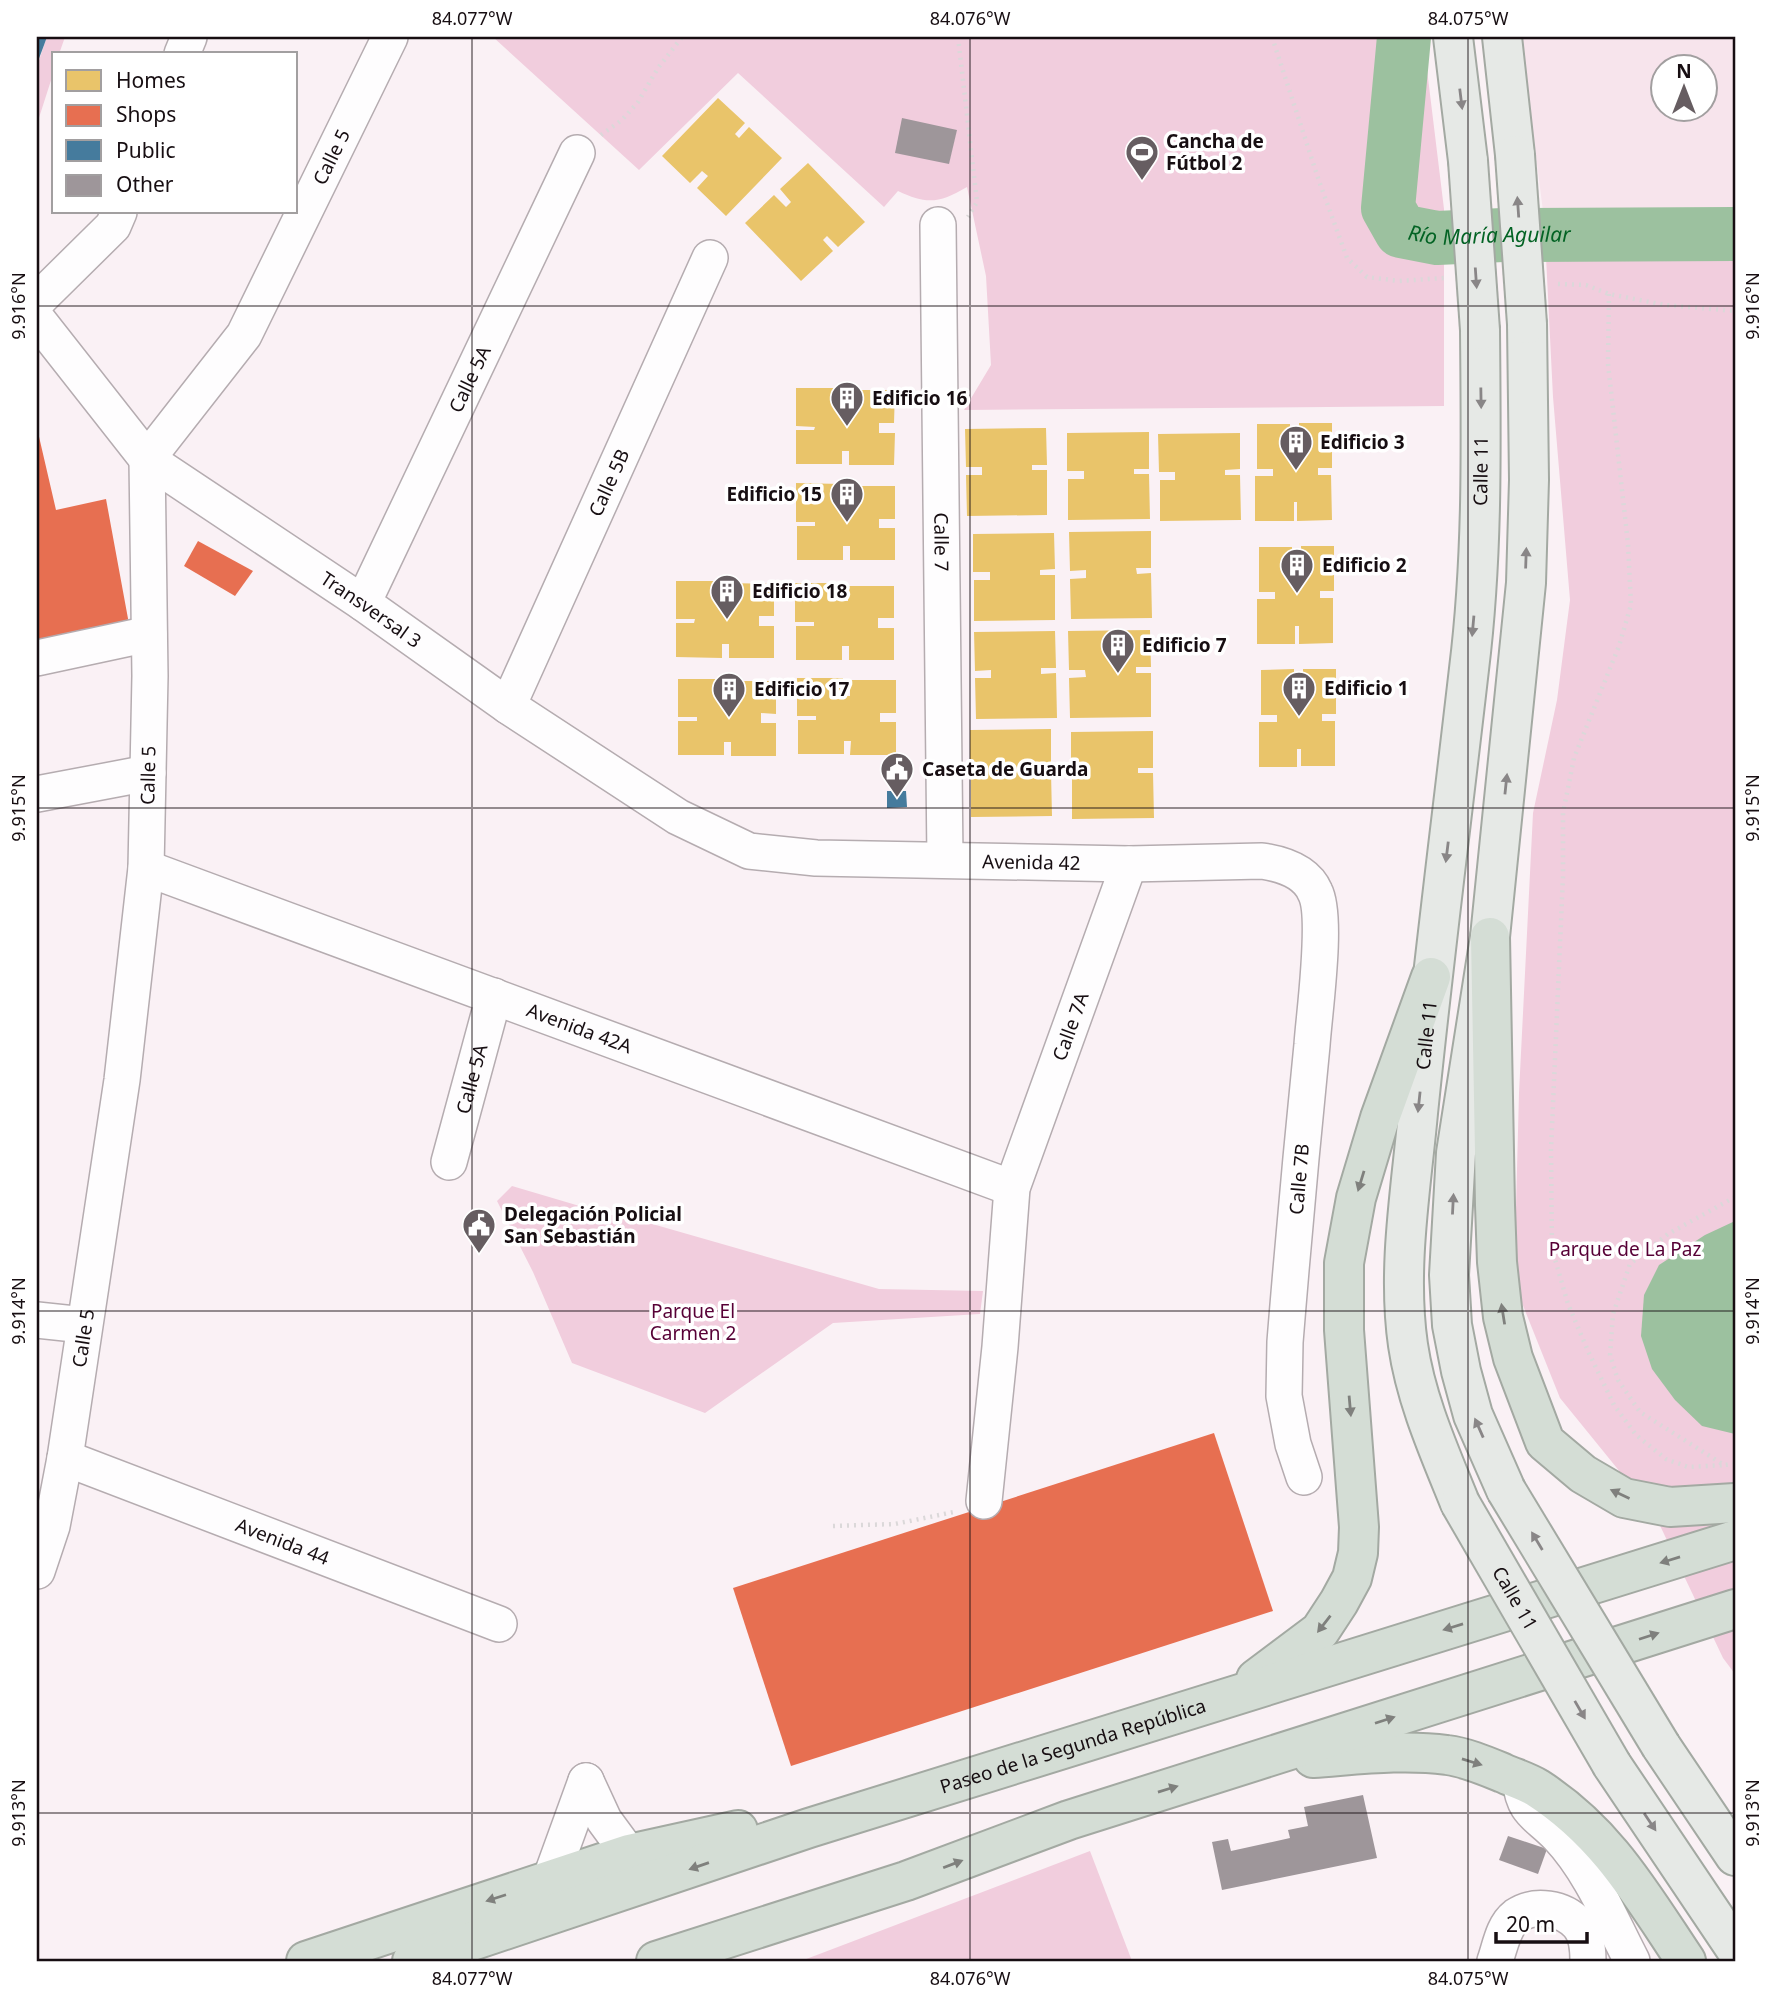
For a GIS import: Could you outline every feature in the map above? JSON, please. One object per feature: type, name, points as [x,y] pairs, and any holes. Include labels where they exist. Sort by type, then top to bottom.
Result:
[{"type":"highway","points":[[1490,937],[1495,1205],[1501,1303],[1513,1359],[1545,1442],[1583,1474],[1624,1498],[1670,1507],[1735,1503]]},
{"type":"highway","points":[[1237,1694],[1320,1631],[1352,1578],[1358,1553],[1359,1527],[1344,1330],[1344,1262],[1360,1185],[1380,1118],[1432,977]]},
{"type":"highway","name":"Paseo de la Segunda República","points":[[412,1961],[965,1778],[1735,1540]]},
{"type":"highway","points":[[704,1961],[1069,1820],[1735,1609]]},
{"type":"highway","points":[[1259,1761],[1398,1753],[1448,1755],[1491,1768],[1535,1786],[1599,1838],[1630,1877],[1686,1961]]},
{"type":"highway","points":[[306,1961],[629,1854],[965,1778]]},
{"type":"highway","points":[[656,1961],[906,1881]]},
{"type":"main road","name":"Calle 11","points":[[1453,37],[1468,161],[1480,330],[1482,479],[1478,578],[1470,666],[1432,977],[1406,1237],[1404,1298],[1408,1346],[1424,1416],[1460,1503],[1612,1765],[1735,1948]]},
{"type":"main road","points":[[1502,37],[1515,155],[1527,324],[1529,480],[1526,583],[1490,937],[1456,1153],[1449,1275],[1452,1325],[1473,1415],[1506,1490],[1661,1746],[1735,1856]]},
{"type":"street","name":"Calle 5","points":[[37,1571],[52,1526],[65,1458],[122,1080],[146,868],[149,634],[147,459],[244,335],[390,37]]},
{"type":"street","name":"Calle 5A","points":[[363,603],[577,153]]},
{"type":"street","points":[[37,301],[113,226],[118,214]]},
{"type":"street","name":"Calle 7","points":[[938,225],[945,860]]},
{"type":"street","name":"Calle 5B","points":[[508,706],[710,258]]},
{"type":"street","name":"Transversal 3","points":[[37,319],[147,459],[363,603],[508,706],[678,817],[749,851]]},
{"type":"street","points":[[37,658],[149,634]]},
{"type":"street","points":[[37,794],[148,773]]},
{"type":"street","name":"Avenida 42","points":[[749,851],[816,858],[1129,864],[1262,861],[1280,864],[1308,881]]},
{"type":"street","name":"Calle 7A","points":[[984,1501],[1000,1347],[1012,1188],[1129,864]]},
{"type":"street","name":"Avenida 42A","points":[[146,868],[1012,1188]]},
{"type":"street","name":"Calle 7B","points":[[1304,1477],[1293,1444],[1284,1396],[1285,1342],[1318,977],[1320,912],[1316,892],[1308,881]]},
{"type":"street","name":"Calle 5A","points":[[449,1162],[494,996]]},
{"type":"street","points":[[37,1320],[84,1325]]},
{"type":"street","name":"Avenida 44","points":[[65,1458],[499,1624]]},
{"type":"street","points":[[1520,1780],[1526,1806],[1558,1835],[1582,1865],[1633,1961]]},
{"type":"street","points":[[550,1880],[586,1782],[604,1820],[629,1854]]},
{"type":"street","points":[[1496,1961],[1504,1933],[1515,1917],[1531,1910],[1546,1909],[1564,1914],[1578,1925],[1586,1941],[1588,1961]]},
{"type":"path","points":[[577,153],[622,120],[682,37]]},
{"type":"path","points":[[938,225],[966,220],[977,202],[958,37]]},
{"type":"path","points":[[1272,37],[1319,181]]},
{"type":"path","points":[[1609,294],[1608,364],[1628,544],[1631,606],[1619,646],[1574,758],[1563,813],[1563,876],[1551,1150],[1552,1250],[1569,1304],[1588,1351],[1614,1405],[1636,1435],[1666,1459],[1688,1467],[1735,1464]]},
{"type":"path","points":[[1724,1465],[1640,1412],[1618,1380],[1610,1355],[1613,1314],[1630,1264],[1668,1234],[1735,1198]]},
{"type":"path","points":[[833,1526],[895,1524],[931,1518],[984,1501]]},
{"type":"shaded area","points":[[1521,37],[1735,37],[1735,212],[1544,219]]},
{"type":"shaded area","points":[[1735,1221],[1735,1434],[1702,1426],[1675,1400],[1652,1369],[1641,1336],[1644,1295],[1659,1265],[1705,1235]]},
{"type":"green space","points":[[47,37],[65,37],[60,52],[52,52],[52,77],[37,124],[37,66]]},
{"type":"green space","points":[[493,37],[1423,37],[1444,209],[1444,406],[964,410],[991,365],[986,276],[967,187],[933,200],[917,199],[898,191],[884,207],[738,73],[639,170]]},
{"type":"green space","name":"Parque de La Paz","points":[[1546,257],[1735,258],[1735,1674],[1723,1658],[1655,1515],[1560,1398],[1514,1283],[1519,1093],[1533,813],[1557,700],[1570,600],[1553,397]]},
{"type":"green space","name":"Parque El Carmen 2","points":[[512,1186],[879,1289],[983,1291],[980,1314],[833,1323],[705,1413],[572,1363],[533,1272],[497,1201]]},
{"type":"green space","points":[[1090,1851],[1132,1961],[801,1961]]},
{"type":"building: Homes","points":[[718,98],[745,123],[735,134],[739,138],[749,127],[782,158],[726,216],[697,188],[708,176],[702,171],[690,183],[662,156]]},
{"type":"building: Homes","points":[[808,163],[865,222],[838,247],[827,236],[823,240],[833,251],[801,281],[745,223],[774,195],[786,207],[791,202],[780,189]]},
{"type":"building: Homes","name":"Edificio 16","points":[[796,388],[842,388],[842,406],[848,406],[848,390],[895,390],[894,423],[879,423],[879,433],[895,433],[894,465],[849,465],[849,451],[842,451],[842,464],[796,464],[796,430],[814,430],[815,427],[796,426]]},
{"type":"building: Homes","name":"Edificio 3","points":[[1299,423],[1332,423],[1332,468],[1318,468],[1318,475],[1331,475],[1332,520],[1297,521],[1297,502],[1294,502],[1294,521],[1255,521],[1255,476],[1273,476],[1273,469],[1257,469],[1257,424],[1290,424],[1290,439],[1299,439]]},
{"type":"building: Homes","points":[[1046,428],[1047,465],[1032,465],[1032,470],[1047,470],[1047,515],[967,516],[966,475],[982,475],[982,467],[966,467],[965,429]]},
{"type":"building: Homes","points":[[1149,432],[1149,469],[1134,469],[1134,474],[1149,474],[1150,519],[1068,520],[1068,479],[1084,479],[1084,471],[1067,471],[1067,433]]},
{"type":"building: Homes","points":[[1240,433],[1240,469],[1225,470],[1225,475],[1240,475],[1241,520],[1160,521],[1160,480],[1175,480],[1175,472],[1159,472],[1158,434]]},
{"type":"building: Homes","name":"Edificio 15","points":[[796,483],[842,484],[842,501],[849,501],[849,486],[895,486],[895,519],[879,519],[879,528],[895,528],[895,560],[850,560],[850,546],[843,546],[843,560],[797,560],[797,526],[815,526],[815,522],[796,522]]},
{"type":"building: Homes","points":[[1151,531],[1151,568],[1136,568],[1137,574],[1151,573],[1152,618],[1071,619],[1070,579],[1086,578],[1086,570],[1070,571],[1069,532]]},
{"type":"building: Homes","points":[[1054,533],[1055,569],[1040,570],[1040,575],[1055,575],[1055,620],[974,621],[974,580],[990,580],[990,572],[973,572],[973,534]]},
{"type":"building: Homes","name":"Edificio 2","points":[[1301,546],[1334,546],[1334,591],[1320,591],[1320,598],[1333,598],[1333,643],[1299,644],[1299,626],[1295,626],[1295,644],[1257,644],[1257,599],[1275,599],[1275,592],[1259,592],[1259,547],[1292,547],[1292,562],[1301,562]]},
{"type":"building: Homes","name":"Edificio 18","points":[[676,581],[722,581],[722,599],[728,599],[728,583],[774,584],[774,616],[759,616],[759,626],[774,626],[774,658],[729,658],[729,644],[722,644],[722,658],[676,657],[676,623],[694,623],[695,619],[676,619]]},
{"type":"building: Homes","points":[[795,583],[841,583],[841,601],[848,601],[848,586],[894,586],[894,618],[878,618],[878,628],[894,628],[894,660],[849,660],[849,646],[842,646],[842,660],[796,660],[796,626],[814,626],[814,622],[795,622]]},
{"type":"building: Homes","name":"Edificio 7","points":[[1150,630],[1151,667],[1136,667],[1136,673],[1151,673],[1151,717],[1070,718],[1069,678],[1086,677],[1085,670],[1069,670],[1068,631]]},
{"type":"building: Homes","points":[[1055,631],[1056,668],[1041,668],[1041,674],[1056,673],[1057,718],[976,719],[975,678],[991,678],[991,670],[975,671],[974,632]]},
{"type":"building: Homes","name":"Edificio 1","points":[[1294,669],[1294,685],[1303,685],[1303,669],[1336,669],[1336,714],[1322,714],[1322,721],[1335,721],[1335,766],[1301,766],[1301,749],[1297,749],[1297,767],[1259,767],[1259,722],[1277,722],[1277,715],[1261,715],[1261,670]]},
{"type":"building: Homes","points":[[797,678],[843,678],[843,696],[850,696],[850,680],[896,680],[896,713],[880,713],[880,722],[896,722],[896,755],[850,755],[851,741],[844,741],[844,754],[798,754],[798,720],[816,720],[816,716],[797,716]]},
{"type":"building: Homes","name":"Edificio 17","points":[[678,679],[724,679],[724,697],[730,697],[730,681],[776,681],[776,714],[761,713],[761,723],[776,723],[776,756],[731,756],[731,742],[724,742],[724,755],[678,755],[678,721],[697,721],[697,717],[678,717]]},
{"type":"building: Homes","points":[[1051,729],[1051,766],[1036,766],[1036,772],[1051,772],[1052,816],[971,817],[971,777],[987,777],[987,769],[970,769],[970,730]]},
{"type":"building: Homes","points":[[1153,731],[1153,768],[1138,768],[1138,773],[1153,773],[1154,818],[1072,819],[1072,778],[1088,778],[1088,770],[1071,770],[1071,732]]},
{"type":"building: Shops","points":[[37,428],[56,510],[106,499],[129,624],[37,642]]},
{"type":"building: Shops","points":[[198,541],[253,571],[235,596],[184,566]]},
{"type":"building: Shops","points":[[1214,1433],[1273,1611],[791,1766],[733,1588]]},
{"type":"building: Public","points":[[37,37],[47,37],[37,64]]},
{"type":"building: Public","name":"Caseta de Guarda","points":[[887,791],[906,791],[907,807],[887,808]]},
{"type":"building: Other","points":[[902,118],[957,130],[949,164],[895,153]]},
{"type":"building: Other","points":[[1363,1795],[1377,1858],[1222,1890],[1212,1842],[1228,1839],[1231,1851],[1290,1838],[1288,1830],[1308,1826],[1304,1807]]},
{"type":"building: Other","points":[[1508,1836],[1547,1849],[1538,1874],[1499,1860]]},
{"type":"waterway","name":"Río María Aguilar","points":[[1404,37],[1388,208],[1401,231],[1437,238],[1503,235],[1735,234]]},
{"type":"place","name":"Cancha de Fútbol 2","points":[[1142,182]]},
{"type":"place","name":"Edificio 16","points":[[847,428]]},
{"type":"place","name":"Edificio 3","points":[[1296,472]]},
{"type":"place","name":"Edificio 15","points":[[847,524]]},
{"type":"place","name":"Edificio 2","points":[[1297,595]]},
{"type":"place","name":"Edificio 18","points":[[727,621]]},
{"type":"place","name":"Edificio 7","points":[[1118,675]]},
{"type":"place","name":"Edificio 1","points":[[1299,718]]},
{"type":"place","name":"Edificio 17","points":[[729,719]]},
{"type":"place","name":"Caseta de Guarda","points":[[897,799]]},
{"type":"place","name":"Delegación Policial San Sebastián","points":[[479,1255]]}]
